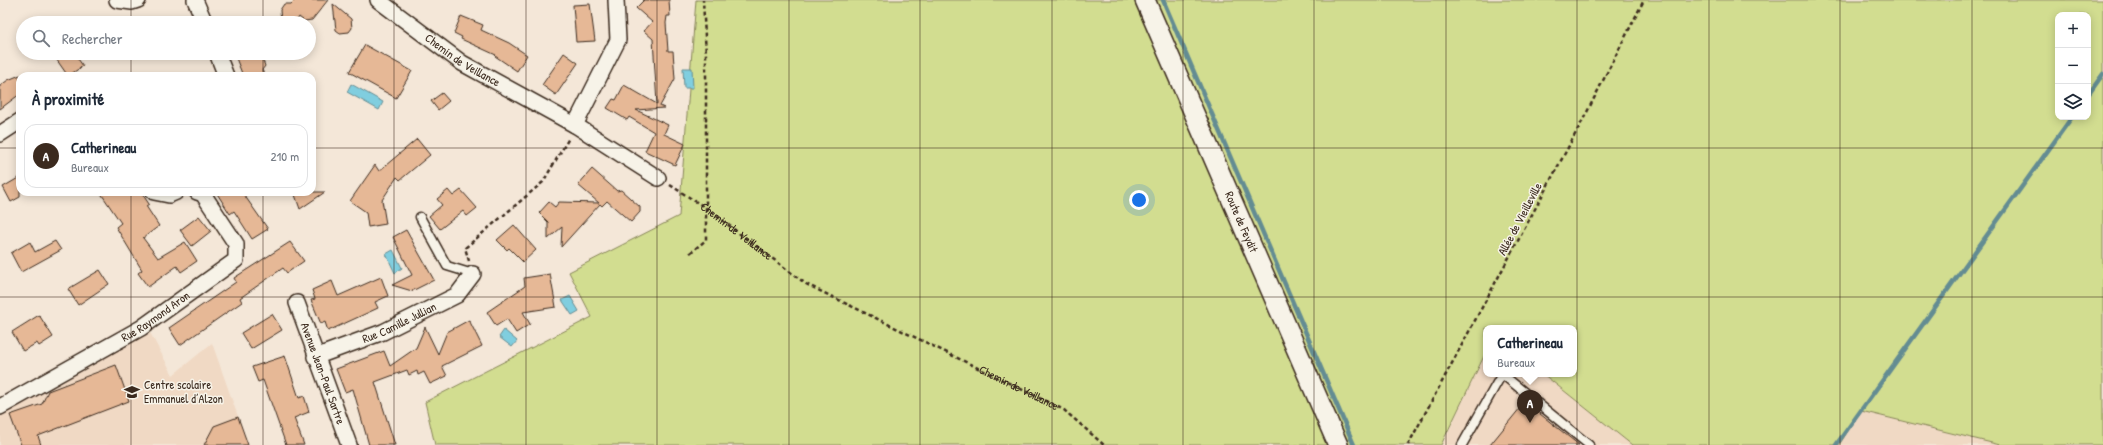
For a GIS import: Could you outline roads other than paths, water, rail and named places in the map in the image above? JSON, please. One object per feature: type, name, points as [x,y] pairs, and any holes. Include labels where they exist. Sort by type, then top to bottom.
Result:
[{"type":"street","points":[[117,0],[132,2],[138,0]]},
{"type":"street","points":[[195,0],[201,16]]},
{"type":"street","name":"Chemin de Veillance","points":[[378,0],[462,63],[575,125],[658,178]]},
{"type":"street","points":[[575,125],[618,40],[616,0]]},
{"type":"street","name":"Route de Feydit","points":[[1145,0],[1338,445]]},
{"type":"street","points":[[220,60],[224,72]]},
{"type":"street","points":[[0,134],[16,124]]},
{"type":"street","name":"Rue Raymond Aron","points":[[0,407],[141,328],[236,260],[236,244],[204,196]]},
{"type":"street","name":"Rue Camille Jullian","points":[[315,357],[384,332],[457,295],[473,274]]},
{"type":"street","name":"Avenue Jean-Paul Sartre","points":[[296,303],[349,445]]},
{"type":"lane","points":[[420,217],[447,266],[473,274]]},
{"type":"lane","points":[[1462,445],[1500,377]]},
{"type":"lane","points":[[1506,377],[1589,445]]},
{"type":"water","points":[[683,68],[692,68],[693,88],[684,88]]},
{"type":"water","points":[[351,84],[383,102],[379,110],[347,92]]},
{"type":"water","points":[[393,250],[402,268],[395,273],[386,254]]},
{"type":"water","points":[[570,296],[579,311],[572,315],[562,300]]},
{"type":"water","points":[[504,330],[517,341],[512,347],[499,337]]},
{"type":"waterway","points":[[1163,0],[1354,445]]},
{"type":"waterway","points":[[2091,91],[2103,74]]},
{"type":"waterway","points":[[1836,445],[2070,120]]},
{"type":"place","name":"Centre scolaire Emmanuel d’Alzon","points":[[132,392]]},
{"type":"place","name":"Catherineau","points":[[1530,423]]}]
